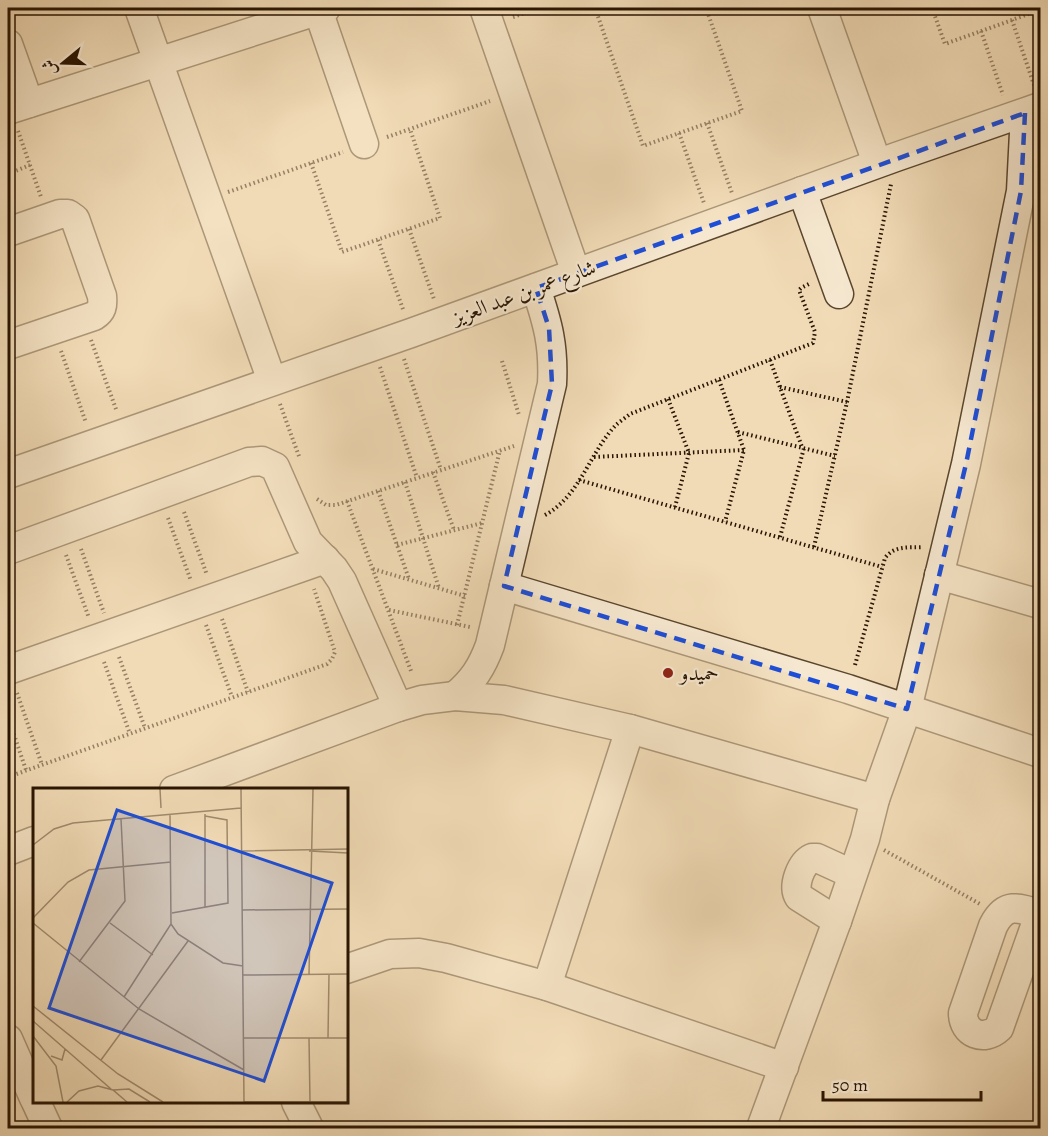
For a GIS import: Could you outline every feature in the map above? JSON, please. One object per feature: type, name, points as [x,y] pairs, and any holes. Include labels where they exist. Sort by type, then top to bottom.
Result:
[{"type":"street","points":[[139,8],[272,381]]},
{"type":"street","points":[[484,8],[576,273]]},
{"type":"street","points":[[822,8],[887,160]]},
{"type":"street","points":[[8,44],[16,107],[322,9],[364,144]]},
{"type":"street","points":[[761,1128],[837,921],[865,839],[875,798],[907,709],[966,464],[1021,191],[1028,107]]},
{"type":"street","name":"شارع عمر بن عبد العزيز","points":[[8,474],[443,322],[1028,107]]},
{"type":"street","points":[[802,190],[835,285]]},
{"type":"street","points":[[8,232],[60,214],[68,214],[75,219],[103,304],[100,312],[84,319],[8,345]]},
{"type":"street","points":[[455,696],[471,683],[483,665],[518,524],[533,439],[552,384],[553,356],[549,328],[536,288]]},
{"type":"street","points":[[8,550],[249,462],[262,461],[274,467],[315,562],[342,581],[410,703]]},
{"type":"street","points":[[8,670],[315,562]]},
{"type":"street","points":[[939,575],[1041,604]]},
{"type":"street","points":[[504,586],[848,689],[1041,753]]},
{"type":"street","points":[[177,788],[410,703],[455,696],[504,700],[630,729],[875,798]]},
{"type":"street","points":[[547,986],[630,729]]},
{"type":"street","points":[[8,851],[33,841]]},
{"type":"street","points":[[837,921],[799,897],[796,886],[804,865],[812,858],[818,858],[852,874]]},
{"type":"street","points":[[1010,908],[1023,909],[1040,915],[999,1028],[988,1036],[969,1031],[963,1020],[963,1013],[993,926],[999,915],[1010,908]]},
{"type":"street","points":[[348,968],[390,954],[419,952],[446,958],[547,986],[784,1068]]},
{"type":"street","points":[[8,1039],[33,1094]]},
{"type":"street","points":[[37,1103],[48,1128]]},
{"type":"street","points":[[297,1103],[309,1128]]},
{"type":"path","points":[[595,8],[643,146],[742,111],[706,8]]},
{"type":"path","points":[[932,8],[945,44],[1041,10]]},
{"type":"path","points":[[1012,20],[1028,107]]},
{"type":"path","points":[[981,31],[1028,107]]},
{"type":"path","points":[[16,107],[30,165],[49,218]]},
{"type":"path","points":[[708,123],[740,214]]},
{"type":"path","points":[[311,163],[342,252],[378,240],[440,218],[410,129]]},
{"type":"path","points":[[679,133],[711,224]]},
{"type":"path","points":[[814,548],[847,402],[887,160]]},
{"type":"path","points":[[8,174],[30,165]]},
{"type":"path","points":[[409,229],[443,322]]},
{"type":"path","points":[[378,240],[417,477]]},
{"type":"path","points":[[518,524],[537,519],[554,510],[567,499],[615,425],[630,414],[813,343],[815,332],[800,290],[803,286],[835,285]]},
{"type":"path","points":[[84,319],[124,433]]},
{"type":"path","points":[[54,330],[93,444]]},
{"type":"path","points":[[394,339],[441,470]]},
{"type":"path","points":[[770,360],[803,448],[780,538]]},
{"type":"path","points":[[313,492],[317,500],[326,505],[347,501],[533,439],[502,362]]},
{"type":"path","points":[[719,380],[744,450],[724,522]]},
{"type":"path","points":[[272,381],[304,470]]},
{"type":"path","points":[[780,387],[847,402]]},
{"type":"path","points":[[668,399],[688,453],[675,507]]},
{"type":"path","points":[[737,431],[835,456]]},
{"type":"path","points":[[458,624],[500,450]]},
{"type":"path","points":[[594,457],[744,450]]},
{"type":"path","points":[[433,472],[454,530]]},
{"type":"path","points":[[579,480],[882,567]]},
{"type":"path","points":[[405,482],[439,588]]},
{"type":"path","points":[[378,491],[409,579]]},
{"type":"path","points":[[347,501],[388,610],[410,703]]},
{"type":"path","points":[[397,545],[482,523]]},
{"type":"path","points":[[848,689],[885,558],[890,551],[899,547],[946,545]]},
{"type":"path","points":[[8,777],[327,664],[334,652],[315,562]]},
{"type":"path","points":[[373,569],[465,596]]},
{"type":"path","points":[[388,610],[493,632]]},
{"type":"path","points":[[8,670],[42,765]]},
{"type":"path","points":[[8,717],[26,770]]},
{"type":"path","points":[[865,839],[999,915]]},
{"type":"highlighted area","points":[[1025,113],[1021,191],[966,464],[907,709],[504,586],[552,384],[549,328],[536,288]]},
{"type":"place","name":"حميدو","points":[[668,673]]}]
